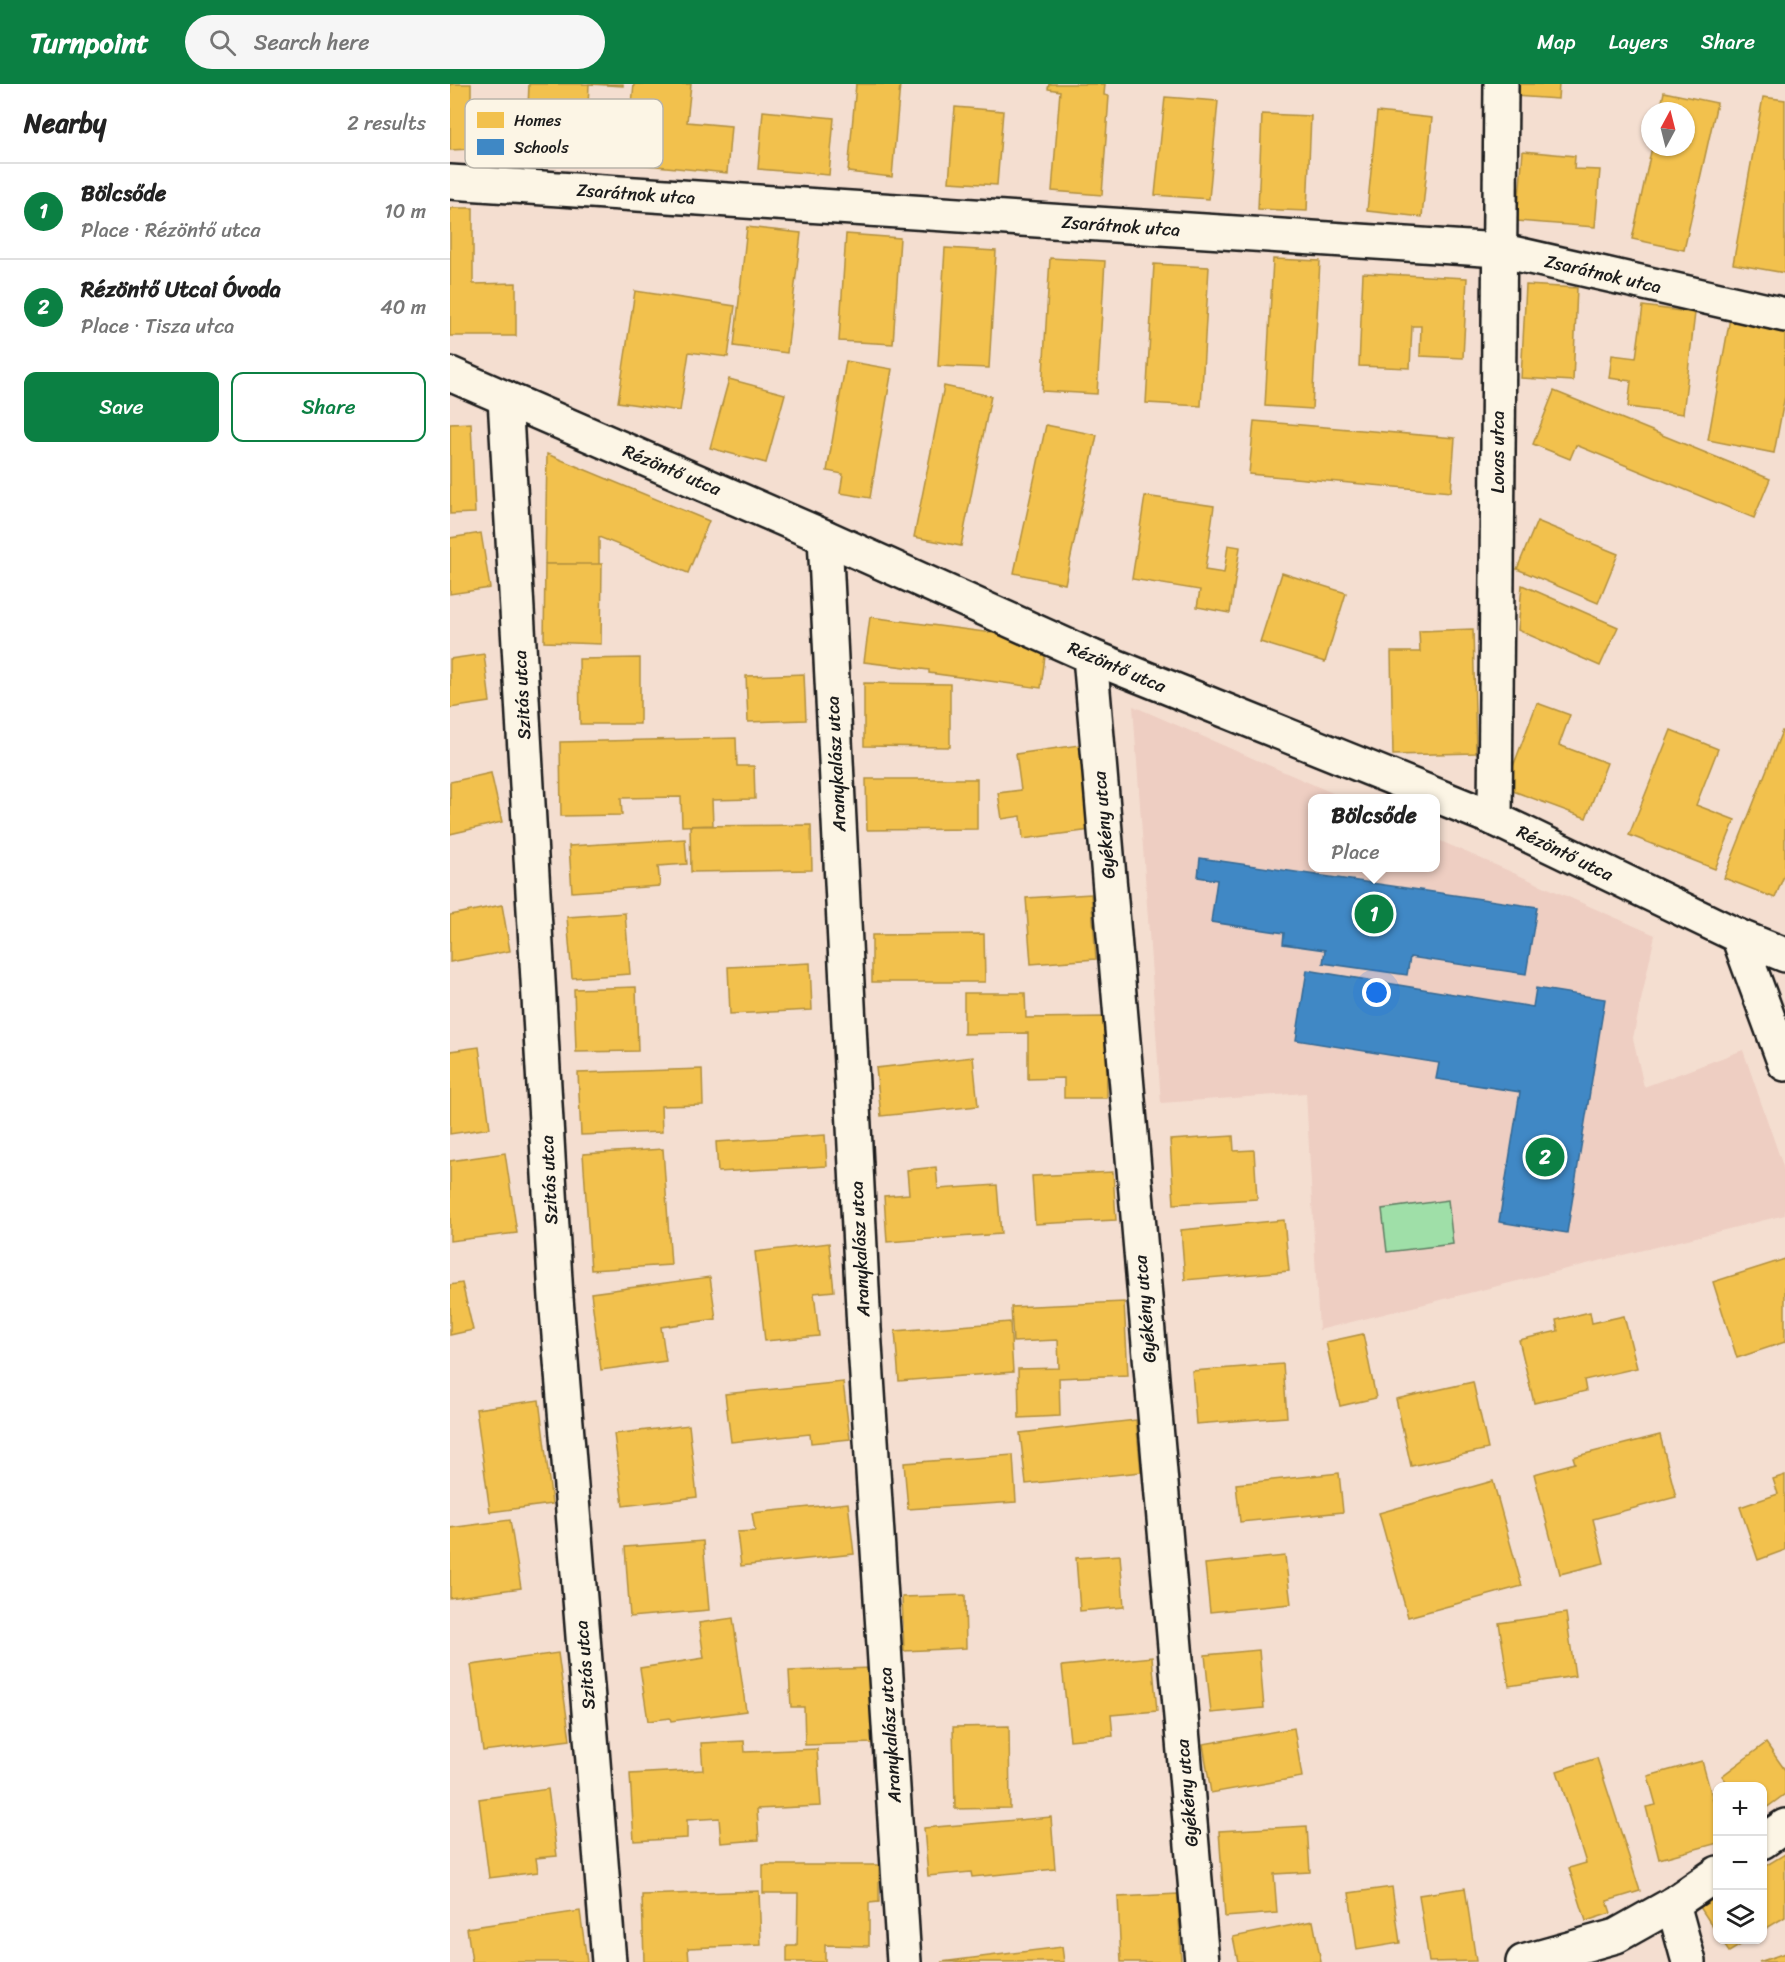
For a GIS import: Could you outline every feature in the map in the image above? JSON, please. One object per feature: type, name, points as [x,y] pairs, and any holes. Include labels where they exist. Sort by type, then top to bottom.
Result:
[{"type":"street","name":"Lovas utca","points":[[1495,819],[1501,84]]},
{"type":"street","name":"Zsarátnok utca","points":[[450,182],[1499,250],[1785,315]]},
{"type":"street","name":"Rézöntő utca","points":[[450,374],[825,537],[1090,656],[1433,794]]},
{"type":"street","name":"Szitás utca","points":[[505,398],[556,1298],[609,1962]]},
{"type":"street","name":"Aranykalász utca","points":[[825,537],[864,1329],[904,1962]]},
{"type":"street","name":"Gyékény utca","points":[[1090,656],[1202,1962]]},
{"type":"street","name":"Rézöntő utca","points":[[1440,797],[1495,819],[1738,936],[1785,955]]},
{"type":"street","points":[[1738,936],[1785,1064]]},
{"type":"street","points":[[1767,1839],[1785,1826]]},
{"type":"street","points":[[1523,1962],[1616,1936],[1673,1904],[1713,1876]]},
{"type":"street","points":[[1673,1904],[1689,1962]]},
{"type":"shaded area","points":[[1133,706],[1335,794],[1308,794],[1308,872],[1440,872],[1440,841],[1655,935],[1633,1038],[1644,1087],[1743,1050],[1785,1172],[1785,1215],[1319,1330],[1306,1093],[1161,1103]]},
{"type":"green space","points":[[1448,1200],[1453,1244],[1387,1252],[1382,1209]]},
{"type":"building: Homes","points":[[450,84],[471,84],[471,99],[465,99],[465,149],[450,150]]},
{"type":"building: Homes","points":[[529,84],[589,84],[588,99],[528,99]]},
{"type":"building: Homes","points":[[589,84],[623,84],[623,86]]},
{"type":"building: Homes","points":[[634,84],[691,84],[687,122],[731,126],[727,173],[663,167],[663,99],[632,99]]},
{"type":"building: Homes","points":[[856,84],[900,84],[892,177],[848,172]]},
{"type":"building: Homes","points":[[1049,84],[1105,84],[1104,95],[1109,96],[1102,195],[1052,191],[1060,91],[1048,89]]},
{"type":"building: Homes","points":[[1515,84],[1559,84],[1558,99],[1514,96]]},
{"type":"building: Homes","points":[[1664,92],[1717,103],[1684,250],[1632,239],[1650,156],[1695,156],[1695,102],[1662,102]]},
{"type":"building: Homes","points":[[1165,97],[1218,101],[1209,199],[1155,195]]},
{"type":"building: Homes","points":[[1763,97],[1785,100],[1785,273],[1733,264]]},
{"type":"building: Homes","points":[[955,107],[1003,111],[997,185],[949,182]]},
{"type":"building: Homes","points":[[763,111],[834,118],[829,175],[758,169]]},
{"type":"building: Homes","points":[[1377,112],[1432,118],[1422,217],[1367,211]]},
{"type":"building: Homes","points":[[1262,114],[1311,116],[1307,211],[1258,209]]},
{"type":"building: Homes","points":[[1523,151],[1575,156],[1574,169],[1600,170],[1595,227],[1517,221]]},
{"type":"building: Homes","points":[[450,208],[473,208],[473,284],[516,283],[516,336],[450,336]]},
{"type":"building: Homes","points":[[747,227],[801,233],[787,353],[734,346]]},
{"type":"building: Homes","points":[[846,234],[900,238],[893,344],[839,341]]},
{"type":"building: Homes","points":[[945,248],[996,251],[989,368],[938,366]]},
{"type":"building: Homes","points":[[1050,258],[1105,261],[1097,394],[1042,391]]},
{"type":"building: Homes","points":[[1273,259],[1320,261],[1312,409],[1265,406]]},
{"type":"building: Homes","points":[[1154,264],[1209,267],[1201,406],[1146,403]]},
{"type":"building: Homes","points":[[1363,273],[1467,278],[1463,358],[1420,356],[1421,326],[1412,326],[1410,368],[1359,366]]},
{"type":"building: Homes","points":[[1526,285],[1577,288],[1573,381],[1521,378]]},
{"type":"building: Homes","points":[[635,291],[735,306],[728,357],[689,352],[680,411],[618,402]]},
{"type":"building: Homes","points":[[1643,306],[1695,313],[1683,414],[1628,407],[1631,381],[1609,378],[1612,355],[1636,358]]},
{"type":"building: Homes","points":[[1730,318],[1785,328],[1785,396],[1774,453],[1708,440]]},
{"type":"building: Homes","points":[[846,361],[892,369],[870,498],[840,493],[843,474],[827,471]]},
{"type":"building: Homes","points":[[729,379],[785,394],[766,463],[710,448]]},
{"type":"building: Homes","points":[[944,386],[991,396],[961,546],[914,537]]},
{"type":"building: Homes","points":[[1554,391],[1770,479],[1754,518],[1576,445],[1570,459],[1533,444]]},
{"type":"building: Homes","points":[[1254,421],[1455,438],[1451,492],[1249,474]]},
{"type":"building: Homes","points":[[471,423],[475,513],[450,514],[450,424]]},
{"type":"building: Homes","points":[[1046,425],[1097,435],[1065,584],[1014,573]]},
{"type":"building: Homes","points":[[547,454],[709,521],[688,573],[599,537],[599,565],[545,564]]},
{"type":"building: Homes","points":[[1145,496],[1214,506],[1205,570],[1224,573],[1228,545],[1240,547],[1230,613],[1197,607],[1200,590],[1132,579]]},
{"type":"building: Homes","points":[[1537,521],[1618,554],[1598,603],[1517,569]]},
{"type":"building: Homes","points":[[481,533],[490,588],[450,594],[450,538]]},
{"type":"building: Homes","points":[[545,564],[602,564],[601,644],[544,642]]},
{"type":"building: Homes","points":[[1282,573],[1346,593],[1325,662],[1260,642]]},
{"type":"building: Homes","points":[[1522,585],[1618,627],[1600,666],[1518,630]]},
{"type":"building: Homes","points":[[870,617],[1047,640],[1041,688],[864,662]]},
{"type":"building: Homes","points":[[1473,629],[1476,753],[1393,755],[1391,652],[1420,652],[1419,631]]},
{"type":"building: Homes","points":[[484,654],[490,702],[450,708],[450,659]]},
{"type":"building: Homes","points":[[640,658],[640,724],[580,724],[579,659]]},
{"type":"building: Homes","points":[[804,674],[806,720],[748,722],[746,676]]},
{"type":"building: Homes","points":[[864,683],[950,684],[950,747],[864,746]]},
{"type":"building: Homes","points":[[1537,703],[1570,715],[1559,745],[1607,763],[1586,818],[1505,788]]},
{"type":"building: Homes","points":[[1671,730],[1718,749],[1696,805],[1735,820],[1715,869],[1629,835]]},
{"type":"building: Homes","points":[[1782,731],[1785,732],[1785,873],[1775,898],[1724,878]]},
{"type":"building: Homes","points":[[736,738],[737,766],[754,766],[755,799],[712,800],[713,825],[682,826],[681,797],[621,798],[622,815],[561,816],[560,742]]},
{"type":"building: Homes","points":[[1079,745],[1091,830],[1023,839],[1021,816],[1002,819],[998,793],[1021,790],[1016,754]]},
{"type":"building: Homes","points":[[491,773],[502,822],[450,834],[450,782]]},
{"type":"building: Homes","points":[[866,779],[977,779],[977,829],[867,830]]},
{"type":"building: Homes","points":[[811,825],[812,870],[691,872],[690,826]]},
{"type":"building: Homes","points":[[685,839],[687,864],[658,866],[660,886],[572,892],[569,846]]},
{"type":"building: Homes","points":[[1091,894],[1096,959],[1031,964],[1026,898]]},
{"type":"building: Homes","points":[[502,905],[510,951],[450,962],[450,915]]},
{"type":"building: Homes","points":[[625,913],[630,974],[572,978],[567,917]]},
{"type":"building: Homes","points":[[984,934],[985,982],[872,982],[872,935]]},
{"type":"building: Homes","points":[[810,963],[812,1010],[730,1014],[728,967]]},
{"type":"building: Homes","points":[[636,987],[638,1051],[576,1052],[574,989]]},
{"type":"building: Homes","points":[[964,993],[1025,993],[1026,1018],[1106,1017],[1107,1098],[1064,1098],[1064,1078],[1028,1079],[1028,1033],[964,1034]]},
{"type":"building: Homes","points":[[479,1047],[490,1128],[450,1134],[450,1051]]},
{"type":"building: Homes","points":[[973,1057],[978,1106],[881,1116],[876,1068]]},
{"type":"building: Homes","points":[[702,1069],[703,1105],[661,1106],[662,1132],[581,1135],[578,1073]]},
{"type":"building: Homes","points":[[825,1135],[827,1166],[718,1172],[716,1142]]},
{"type":"building: Homes","points":[[1233,1136],[1234,1151],[1254,1150],[1257,1199],[1174,1204],[1170,1140]]},
{"type":"building: Homes","points":[[663,1149],[671,1265],[591,1270],[583,1154]]},
{"type":"building: Homes","points":[[505,1153],[517,1233],[450,1241],[450,1161]]},
{"type":"building: Homes","points":[[936,1167],[938,1189],[997,1185],[1001,1234],[887,1242],[884,1196],[909,1194],[907,1170]]},
{"type":"building: Homes","points":[[1113,1172],[1116,1220],[1035,1224],[1032,1176]]},
{"type":"building: Homes","points":[[1284,1220],[1289,1271],[1185,1280],[1181,1230]]},
{"type":"building: Homes","points":[[829,1243],[834,1291],[814,1293],[819,1336],[765,1341],[755,1252]]},
{"type":"building: Homes","points":[[1785,1259],[1785,1342],[1737,1358],[1713,1282]]},
{"type":"building: Homes","points":[[710,1277],[716,1319],[661,1327],[666,1361],[601,1370],[591,1293]]},
{"type":"building: Homes","points":[[462,1283],[473,1330],[450,1335],[450,1285]]},
{"type":"building: Homes","points":[[1124,1302],[1128,1375],[1059,1378],[1060,1416],[1019,1418],[1018,1369],[1059,1368],[1058,1340],[1013,1342],[1011,1307]]},
{"type":"building: Homes","points":[[1590,1312],[1592,1323],[1624,1316],[1637,1368],[1584,1380],[1586,1391],[1534,1403],[1519,1340],[1558,1331],[1556,1320]]},
{"type":"building: Homes","points":[[1010,1322],[1013,1372],[899,1381],[895,1331]]},
{"type":"building: Homes","points":[[1363,1334],[1376,1398],[1340,1406],[1326,1342]]},
{"type":"building: Homes","points":[[1283,1364],[1287,1417],[1196,1424],[1192,1371]]},
{"type":"building: Homes","points":[[843,1382],[850,1439],[811,1443],[810,1434],[731,1442],[725,1394]]},
{"type":"building: Homes","points":[[1473,1382],[1488,1449],[1411,1466],[1396,1399]]},
{"type":"building: Homes","points":[[539,1400],[552,1504],[490,1512],[476,1409]]},
{"type":"building: Homes","points":[[1136,1420],[1141,1472],[1026,1484],[1020,1433]]},
{"type":"building: Homes","points":[[689,1425],[697,1497],[623,1506],[614,1434]]},
{"type":"building: Homes","points":[[1660,1435],[1676,1497],[1593,1519],[1604,1563],[1560,1574],[1534,1474],[1575,1463],[1573,1457]]},
{"type":"building: Homes","points":[[1013,1455],[1016,1502],[908,1509],[904,1463]]},
{"type":"building: Homes","points":[[1339,1473],[1343,1512],[1240,1522],[1236,1484]]},
{"type":"building: Homes","points":[[1785,1475],[1785,1550],[1758,1560],[1740,1507],[1778,1494],[1773,1479]]},
{"type":"building: Homes","points":[[1493,1481],[1522,1586],[1408,1617],[1379,1513]]},
{"type":"building: Homes","points":[[848,1503],[854,1554],[741,1566],[737,1532],[755,1531],[752,1513]]},
{"type":"building: Homes","points":[[510,1520],[521,1588],[450,1598],[450,1528]]},
{"type":"building: Homes","points":[[703,1541],[709,1610],[630,1617],[625,1547]]},
{"type":"building: Homes","points":[[1120,1555],[1124,1607],[1080,1611],[1076,1558]]},
{"type":"building: Homes","points":[[1285,1556],[1291,1604],[1210,1612],[1205,1564]]},
{"type":"building: Homes","points":[[965,1595],[966,1648],[904,1651],[902,1597]]},
{"type":"building: Homes","points":[[1566,1613],[1575,1676],[1509,1686],[1499,1623]]},
{"type":"building: Homes","points":[[733,1618],[746,1711],[671,1721],[670,1718],[648,1721],[640,1668],[704,1658],[699,1623]]},
{"type":"building: Homes","points":[[1259,1650],[1264,1708],[1211,1713],[1205,1655]]},
{"type":"building: Homes","points":[[558,1653],[570,1740],[483,1751],[471,1665]]},
{"type":"building: Homes","points":[[1152,1657],[1157,1711],[1111,1715],[1113,1736],[1070,1740],[1062,1666]]},
{"type":"building: Homes","points":[[871,1668],[874,1743],[805,1745],[804,1707],[791,1707],[789,1671]]},
{"type":"building: Homes","points":[[1009,1726],[1010,1808],[955,1809],[953,1727]]},
{"type":"building: Homes","points":[[1294,1728],[1302,1777],[1211,1793],[1203,1744]]},
{"type":"building: Homes","points":[[744,1741],[745,1752],[817,1749],[821,1806],[757,1809],[759,1840],[721,1843],[719,1818],[687,1820],[687,1838],[634,1841],[630,1774],[703,1770],[701,1743]]},
{"type":"building: Homes","points":[[1766,1743],[1785,1770],[1785,1794],[1767,1807],[1767,1782],[1727,1782],[1722,1776]]},
{"type":"building: Homes","points":[[1597,1758],[1640,1891],[1607,1901],[1611,1913],[1586,1921],[1569,1868],[1586,1863],[1557,1771]]},
{"type":"building: Homes","points":[[1702,1761],[1713,1800],[1713,1844],[1659,1859],[1646,1807],[1656,1805],[1648,1776]]},
{"type":"building: Homes","points":[[548,1789],[557,1856],[536,1858],[538,1872],[489,1878],[479,1799]]},
{"type":"building: Homes","points":[[1051,1817],[1055,1869],[972,1877],[971,1872],[928,1876],[924,1828]]},
{"type":"building: Homes","points":[[1307,1826],[1310,1872],[1274,1874],[1277,1913],[1225,1917],[1219,1831]]},
{"type":"building: Homes","points":[[1785,1854],[1785,1917],[1767,1928],[1767,1890],[1767,1865]]},
{"type":"building: Homes","points":[[763,1865],[879,1865],[879,1902],[869,1903],[869,1946],[825,1945],[825,1962],[787,1962],[787,1946],[797,1946],[798,1893],[763,1893]]},
{"type":"building: Homes","points":[[1392,1887],[1400,1943],[1357,1950],[1349,1893]]},
{"type":"building: Homes","points":[[1465,1888],[1476,1961],[1429,1962],[1419,1895]]},
{"type":"building: Homes","points":[[759,1891],[761,1945],[688,1948],[689,1962],[644,1962],[642,1895]]},
{"type":"building: Homes","points":[[1178,1894],[1181,1962],[1121,1962],[1118,1897]]},
{"type":"building: Homes","points":[[1713,1899],[1713,1927],[1700,1907]]},
{"type":"building: Homes","points":[[580,1911],[587,1962],[472,1962],[467,1928]]},
{"type":"building: Homes","points":[[1313,1921],[1321,1962],[1238,1962],[1233,1937]]},
{"type":"building: Homes","points":[[1724,1944],[1742,1944],[1729,1952]]},
{"type":"building: Homes","points":[[1062,1947],[1064,1962],[941,1962]]},
{"type":"building: Homes","points":[[1785,1953],[1785,1962],[1759,1962]]},
{"type":"building: Schools","points":[[1200,858],[1537,907],[1526,974],[1410,957],[1407,975],[1323,963],[1325,950],[1283,944],[1284,933],[1211,922],[1217,880],[1198,877]]},
{"type":"building: Schools","points":[[1307,970],[1533,1007],[1536,988],[1605,999],[1567,1233],[1499,1222],[1520,1092],[1436,1079],[1439,1063],[1296,1040]]},
{"type":"place","name":"Bölcsőde","points":[[1374,914]]},
{"type":"place","name":"Rézöntő Utcai Óvoda","points":[[1545,1157]]}]
